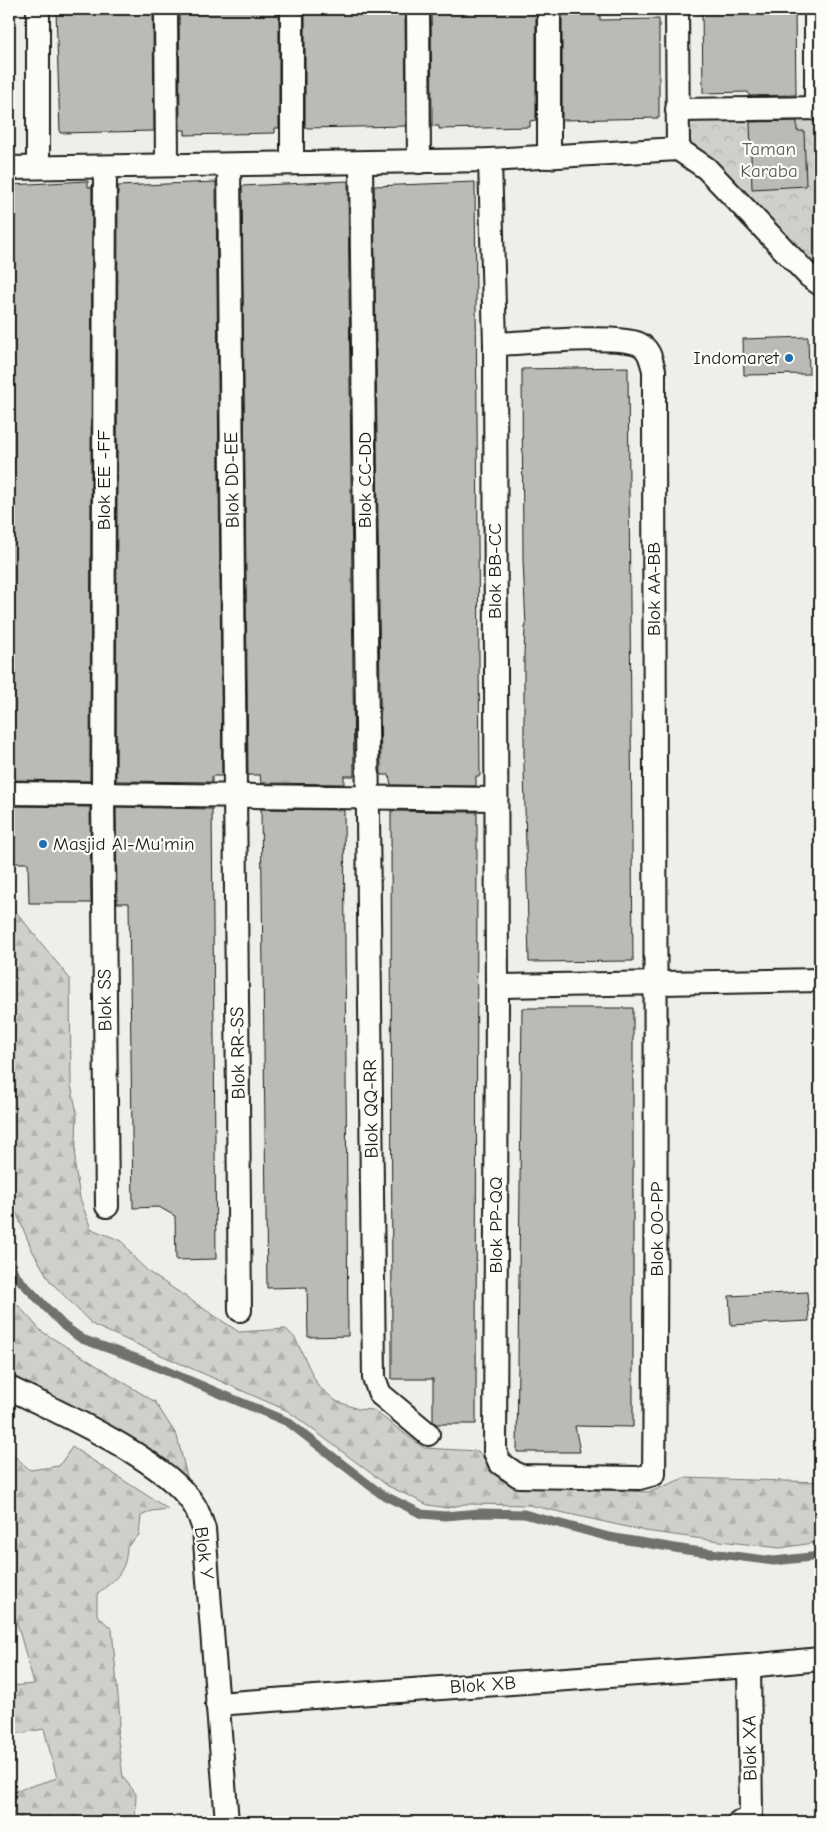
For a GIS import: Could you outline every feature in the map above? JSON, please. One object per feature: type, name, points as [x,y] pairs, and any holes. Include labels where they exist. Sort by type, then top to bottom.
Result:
[{"type":"street","points":[[38,9],[38,167]]},
{"type":"street","points":[[166,9],[167,165]]},
{"type":"street","points":[[292,9],[292,163]]},
{"type":"street","points":[[418,9],[420,162]]},
{"type":"street","points":[[549,9],[549,157]]},
{"type":"street","points":[[677,9],[678,149]]},
{"type":"street","points":[[678,110],[818,108],[816,9]]},
{"type":"street","points":[[9,168],[420,162],[490,160],[678,149],[693,157],[706,168],[809,276],[820,284]]},
{"type":"street","name":"Blok BB-CC","points":[[490,160],[495,344],[497,986]]},
{"type":"street","name":"Blok CC-DD","points":[[361,163],[368,797]]},
{"type":"street","name":"Blok DD-EE","points":[[229,165],[235,795]]},
{"type":"street","name":"Blok EE -FF","points":[[103,794],[105,167]]},
{"type":"street","name":"Blok AA-BB","points":[[495,344],[613,340],[640,344],[649,353],[654,370],[654,983]]},
{"type":"street","points":[[9,793],[496,799]]},
{"type":"street","name":"Blok SS","points":[[103,794],[108,1206]]},
{"type":"street","name":"Blok RR-SS","points":[[235,795],[240,1310]]},
{"type":"street","name":"Blok QQ-RR","points":[[368,797],[374,1378],[380,1394],[428,1434]]},
{"type":"street","points":[[497,986],[820,980]]},
{"type":"street","name":"Blok OO-PP","points":[[500,1463],[519,1476],[638,1478],[654,1474],[657,1211],[654,983]]},
{"type":"street","name":"Blok PP-QQ","points":[[497,986],[495,1452],[500,1463]]},
{"type":"street","name":"Blok Y","points":[[9,1388],[138,1456],[169,1478],[194,1505],[204,1529],[227,1822]]},
{"type":"street","name":"Blok XB","points":[[217,1704],[749,1666],[820,1659]]},
{"type":"street","name":"Blok XA","points":[[739,1822],[745,1821],[751,1813],[749,1666]]},
{"type":"green space","name":"Taman Karaba","points":[[820,108],[820,284],[693,157],[677,110]]},
{"type":"green space","points":[[9,903],[70,979],[71,1085],[77,1113],[75,1167],[80,1198],[91,1229],[122,1241],[136,1260],[150,1273],[239,1332],[286,1329],[295,1338],[318,1386],[336,1401],[358,1409],[373,1410],[424,1448],[478,1451],[500,1479],[524,1487],[650,1492],[684,1478],[820,1482],[820,1542],[780,1548],[645,1531],[529,1505],[465,1504],[447,1508],[428,1505],[388,1486],[288,1411],[93,1325],[50,1281],[32,1250],[9,1195]]},
{"type":"green space","points":[[9,1295],[41,1331],[155,1402],[177,1436],[188,1481],[168,1464],[125,1435],[79,1409],[9,1374]]},
{"type":"green space","points":[[72,1447],[168,1509],[152,1511],[141,1516],[139,1535],[127,1547],[125,1563],[122,1569],[115,1579],[97,1594],[97,1615],[112,1629],[120,1719],[117,1733],[123,1777],[136,1794],[135,1822],[15,1822],[9,1793],[57,1778],[44,1729],[9,1735],[9,1686],[34,1684],[9,1594],[9,1534],[13,1523],[9,1508],[9,1451],[30,1470],[59,1466]]},
{"type":"building","points":[[56,9],[153,9],[154,131],[60,133]]},
{"type":"building","points":[[179,9],[279,9],[279,128],[275,128],[275,133],[185,135],[185,130],[180,130]]},
{"type":"building","points":[[305,9],[405,9],[406,126],[305,128]]},
{"type":"building","points":[[431,9],[529,9],[529,11],[536,11],[536,120],[530,121],[530,127],[439,129],[439,126],[432,126]]},
{"type":"building","points":[[702,9],[795,9],[796,95],[749,96],[748,92],[703,93]]},
{"type":"building","points":[[600,10],[600,20],[659,19],[659,118],[562,120],[562,11]]},
{"type":"building","points":[[797,121],[797,131],[804,131],[806,186],[752,189],[750,122]]},
{"type":"building","points":[[88,181],[88,187],[92,187],[90,781],[9,780],[9,185]]},
{"type":"building","points":[[348,181],[354,776],[344,776],[344,784],[261,783],[260,775],[248,775],[242,186]]},
{"type":"building","points":[[216,182],[222,776],[212,776],[212,782],[116,781],[118,186]]},
{"type":"building","points":[[475,182],[480,776],[476,776],[476,786],[391,785],[389,775],[381,775],[374,186]]},
{"type":"building","points":[[808,337],[809,374],[744,375],[743,339]]},
{"type":"building","points":[[628,367],[633,961],[529,962],[524,770],[524,654],[526,627],[523,560],[522,369]]},
{"type":"building","points":[[9,806],[90,807],[91,903],[29,903],[28,863],[9,863]]},
{"type":"building","points":[[116,807],[212,809],[216,1259],[176,1260],[175,1216],[159,1207],[133,1208],[129,903],[117,903]]},
{"type":"building","points":[[261,809],[344,810],[348,1336],[308,1337],[307,1287],[267,1288]]},
{"type":"building","points":[[391,811],[477,812],[476,1424],[436,1424],[433,1421],[433,1379],[392,1379]]},
{"type":"building","points":[[522,1008],[633,1008],[633,1427],[575,1426],[580,1452],[517,1452]]},
{"type":"building","points":[[807,1292],[809,1321],[731,1325],[729,1296]]},
{"type":"waterway","points":[[9,1260],[15,1275],[64,1326],[82,1339],[138,1359],[288,1422],[381,1494],[422,1514],[445,1516],[480,1513],[524,1514],[609,1537],[687,1550],[774,1561],[820,1556]]},
{"type":"place","name":"Indomaret","points":[[789,358]]},
{"type":"place","name":"Masjid Al-Mu'min","points":[[43,844]]}]
